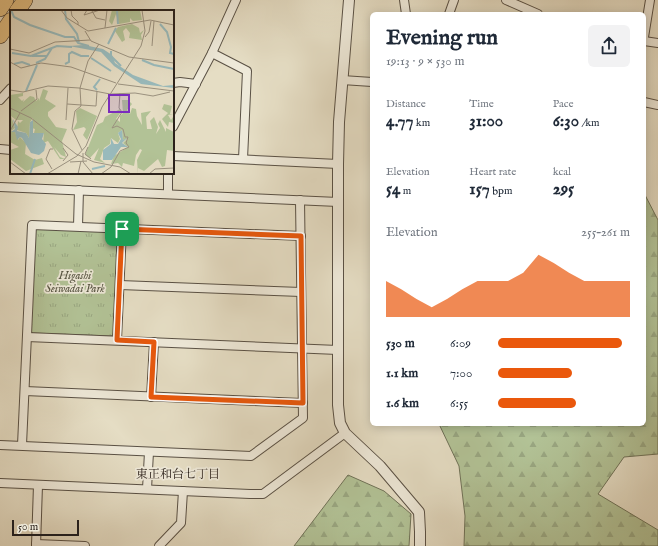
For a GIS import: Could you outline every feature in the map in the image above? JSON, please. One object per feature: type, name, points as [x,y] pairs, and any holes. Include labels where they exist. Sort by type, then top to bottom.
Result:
[{"type":"highway","points":[[0,9],[6,0]]},
{"type":"highway","points":[[18,10],[25,0]]},
{"type":"highway","points":[[0,36],[10,21]]},
{"type":"street","points":[[174,125],[212,53],[236,0]]},
{"type":"street","points":[[349,0],[339,122],[338,164],[338,350],[340,423],[346,433],[380,466],[419,512],[420,546]]},
{"type":"street","points":[[404,0],[406,12]]},
{"type":"street","points":[[450,12],[454,0]]},
{"type":"street","points":[[506,0],[533,12]]},
{"type":"street","points":[[646,25],[650,0]]},
{"type":"street","points":[[646,41],[658,43]]},
{"type":"street","points":[[212,53],[247,71],[243,160]]},
{"type":"street","points":[[342,80],[370,82]]},
{"type":"street","points":[[174,83],[196,84]]},
{"type":"street","points":[[0,100],[10,89]]},
{"type":"street","points":[[646,102],[658,105]]},
{"type":"street","points":[[0,149],[10,150]]},
{"type":"street","points":[[174,156],[338,164]]},
{"type":"street","points":[[168,174],[168,194]]},
{"type":"street","points":[[0,187],[338,202]]},
{"type":"street","points":[[78,226],[79,190]]},
{"type":"street","points":[[0,444],[251,456],[303,418],[300,200]]},
{"type":"street","points":[[22,446],[32,224],[301,236]]},
{"type":"street","points":[[117,340],[122,229]]},
{"type":"street","points":[[120,285],[301,292]]},
{"type":"street","points":[[27,337],[338,350]]},
{"type":"street","points":[[151,397],[154,342]]},
{"type":"street","points":[[25,391],[303,403]]},
{"type":"street","points":[[0,483],[263,494],[346,433]]},
{"type":"street","points":[[147,490],[149,452]]},
{"type":"street","points":[[38,485],[36,545],[85,546]]},
{"type":"street","points":[[159,546],[181,523],[183,491]]},
{"type":"green space","points":[[646,197],[658,220],[658,454],[624,457],[598,494],[658,530],[658,546],[464,546],[465,516],[459,466],[440,426],[646,426]]},
{"type":"green space","name":"Higashi Seiwadai Park","points":[[38,228],[116,231],[118,234],[114,334],[111,336],[33,333],[31,331],[35,231]]},
{"type":"green space","points":[[348,475],[384,491],[411,514],[409,546],[294,546]]},
{"type":"district","name":"東正和台七丁目","points":[[178,474]]},
{"type":"route","points":[[122,229],[301,236],[303,403],[151,397],[154,342],[117,340],[122,229]]}]
